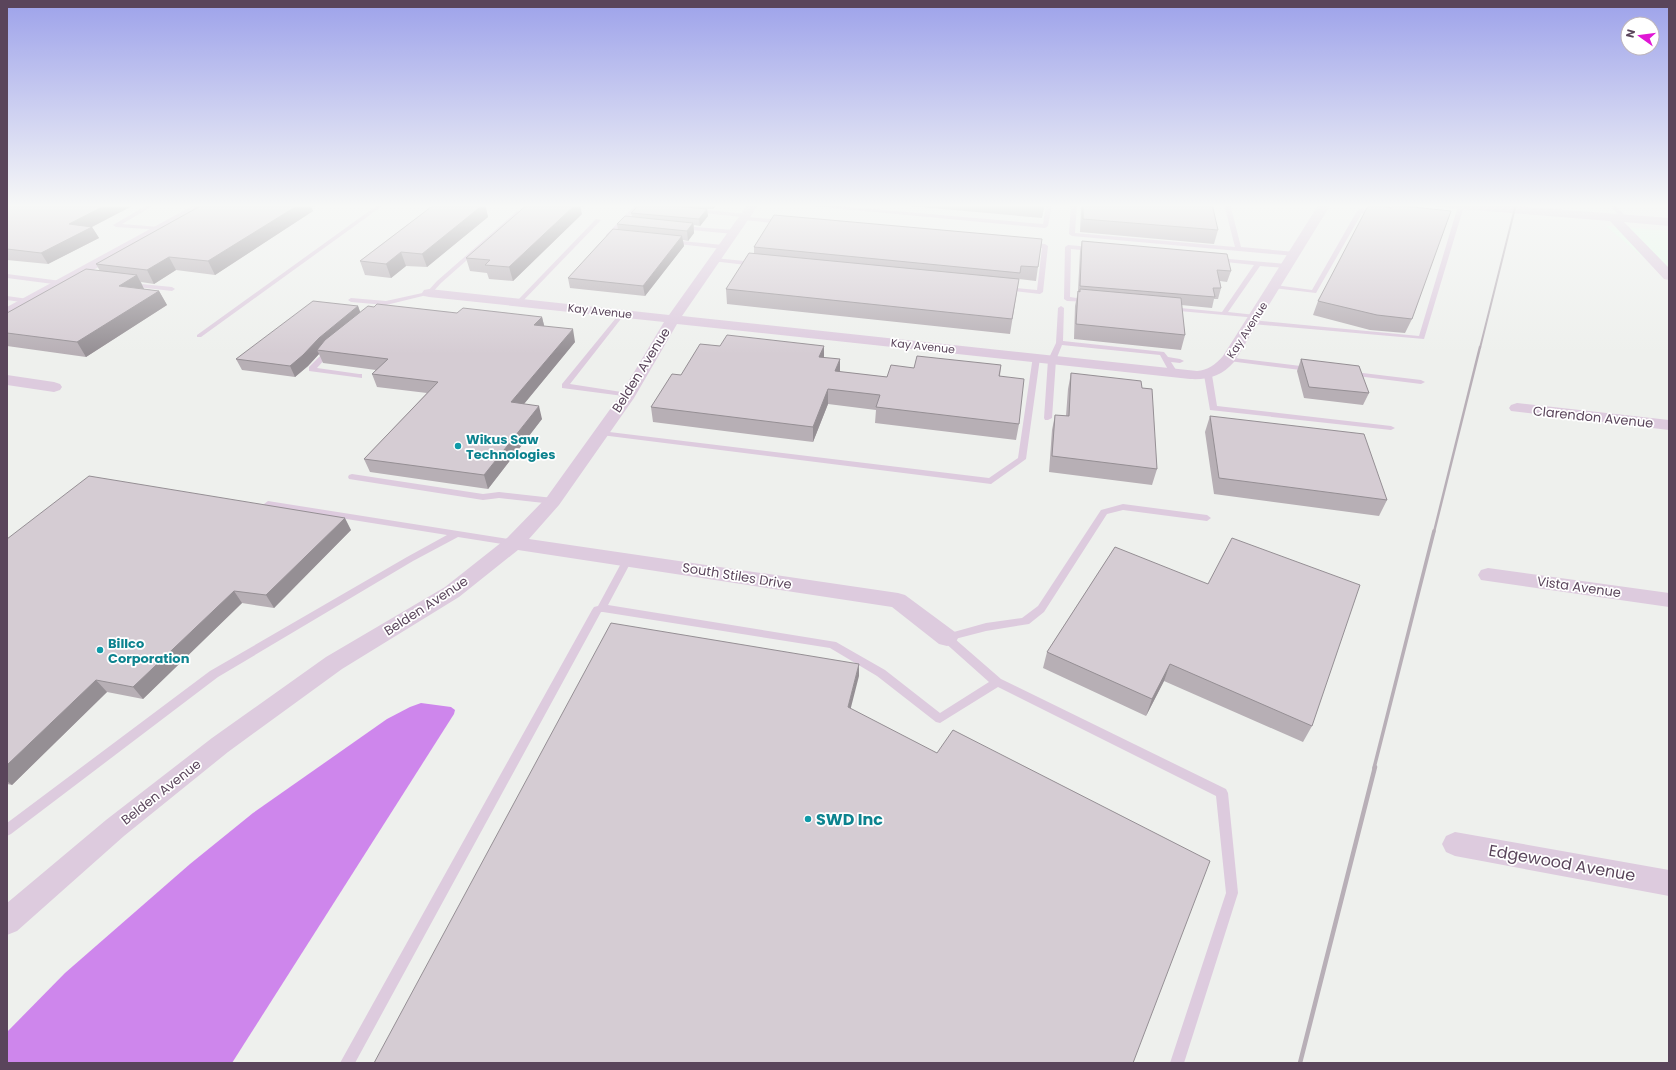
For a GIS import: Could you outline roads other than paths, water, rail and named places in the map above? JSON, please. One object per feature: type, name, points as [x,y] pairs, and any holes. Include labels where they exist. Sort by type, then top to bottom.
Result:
[{"type":"street","points":[[7,313],[114,254]]},
{"type":"street","name":"Belden Avenue","points":[[7,921],[115,828],[220,745],[334,664],[452,592],[514,543],[553,501],[628,395],[672,319],[718,254]]},
{"type":"street","name":"Kay Avenue","points":[[429,294],[1174,374],[1208,375],[1223,367],[1229,359],[1275,287],[1286,266],[1295,254]]},
{"type":"street","points":[[1650,254],[1669,276]]},
{"type":"street","points":[[7,380],[54,387]]},
{"type":"street","name":"Clarendon Avenue","points":[[1517,408],[1669,426]]},
{"type":"street","name":"South Stiles Drive","points":[[514,543],[898,600],[947,638]]},
{"type":"street","name":"Vista Avenue","points":[[1488,575],[1669,600]]},
{"type":"street","name":"Edgewood Avenue","points":[[1455,844],[1669,883]]},
{"type":"lane","points":[[199,336],[313,254]]},
{"type":"lane","points":[[351,300],[383,305],[429,294],[439,282],[471,254]]},
{"type":"lane","points":[[518,303],[565,254]]},
{"type":"lane","points":[[754,254],[762,265]]},
{"type":"lane","points":[[1000,288],[1040,292],[1044,254]]},
{"type":"lane","points":[[1068,254],[1067,299],[1098,302]]},
{"type":"lane","points":[[1275,287],[1314,292],[1336,254]]},
{"type":"lane","points":[[1161,308],[1224,314],[1254,320],[1422,338],[1447,254]]},
{"type":"lane","points":[[1210,260],[1286,266]]},
{"type":"lane","points":[[1224,314],[1258,264]]},
{"type":"lane","points":[[7,276],[87,280]]},
{"type":"lane","points":[[126,284],[172,290]]},
{"type":"lane","points":[[7,298],[28,301]]},
{"type":"lane","points":[[1048,418],[1052,360],[1059,343],[1061,308]]},
{"type":"lane","points":[[622,314],[565,386],[628,395]]},
{"type":"lane","points":[[1059,343],[1162,353],[1174,374]]},
{"type":"lane","points":[[333,346],[312,369],[359,376]]},
{"type":"lane","points":[[601,433],[991,481],[1022,458],[1036,358]]},
{"type":"lane","points":[[1165,359],[1180,360]]},
{"type":"lane","points":[[1229,359],[1313,369]]},
{"type":"lane","points":[[1344,373],[1421,382]]},
{"type":"lane","points":[[1208,375],[1213,408],[1391,428]]},
{"type":"lane","points":[[352,478],[483,497],[499,495],[553,501]]},
{"type":"lane","points":[[268,504],[514,543]]},
{"type":"lane","points":[[947,638],[986,627],[1025,622],[1040,609],[1104,512],[1123,507],[1207,518]]},
{"type":"lane","points":[[7,830],[214,674],[410,559],[457,534]]},
{"type":"lane","points":[[602,608],[627,560]]},
{"type":"lane","points":[[347,1063],[597,610],[602,608],[832,645],[881,673],[940,719],[997,682]]},
{"type":"lane","points":[[947,638],[997,682],[1222,793],[1232,893],[1176,1063]]},
{"type":"railway","points":[[1480,348],[1504,254]]},
{"type":"railway","points":[[1434,532],[1480,347]]},
{"type":"railway","points":[[1374,768],[1434,531]]},
{"type":"railway","points":[[1300,1063],[1375,767]]},
{"type":"place","name":"Wikus Saw Technologies","points":[[458,446]]},
{"type":"place","name":"Billco Corporation","points":[[100,650]]},
{"type":"place","name":"SWD Inc","points":[[808,819]]}]
